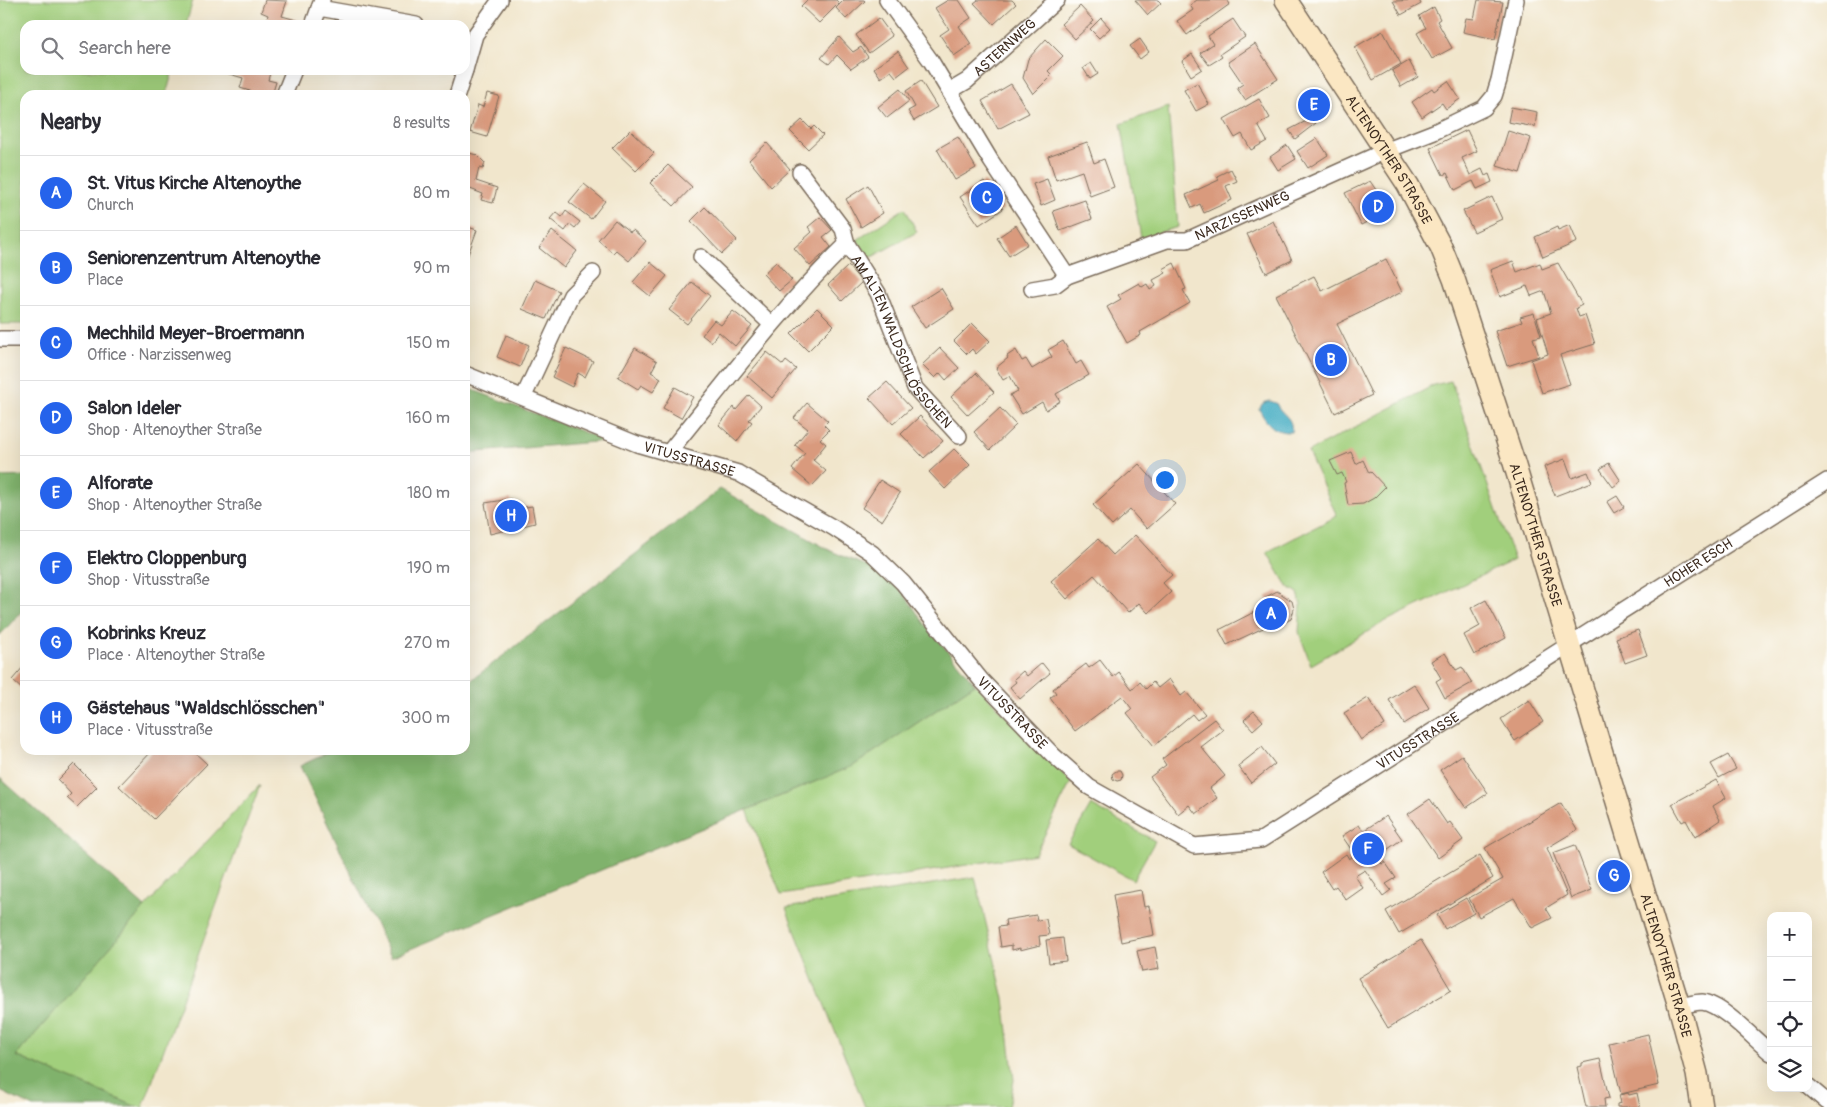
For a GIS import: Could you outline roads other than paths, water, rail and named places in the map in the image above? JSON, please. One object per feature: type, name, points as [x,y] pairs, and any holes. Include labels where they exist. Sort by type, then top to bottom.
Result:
[{"type":"main road","name":"ALTENOYTHER STRASSE","points":[[1286,0],[1424,212],[1454,279],[1509,445],[1678,1006],[1702,1107]]},
{"type":"street","points":[[470,34],[500,0]]},
{"type":"street","points":[[887,0],[902,18],[950,91],[991,161],[1067,276]]},
{"type":"street","name":"ASTERNWEG","points":[[950,91],[967,81],[1057,0]]},
{"type":"street","name":"NARZISSENWEG","points":[[1032,289],[1055,285],[1067,276],[1167,240],[1187,240],[1385,151],[1434,132],[1484,108],[1494,96],[1499,80],[1516,0]]},
{"type":"street","points":[[314,20],[321,4],[393,20]]},
{"type":"street","points":[[286,90],[292,75]]},
{"type":"street","points":[[459,90],[463,75]]},
{"type":"street","name":"AM ALTEN WALDSCHLÖSSCHEN","points":[[800,172],[843,229],[847,244],[878,293],[914,388],[958,436]]},
{"type":"street","name":"AM ALTEN WALDSCHLÖSSCHEN","points":[[668,453],[771,324],[808,282],[847,244]]},
{"type":"street","points":[[701,257],[771,324]]},
{"type":"street","points":[[524,396],[572,295],[593,273]]},
{"type":"street","points":[[0,338],[20,338]]},
{"type":"street","name":"VITUSSTRASSE","points":[[470,376],[524,396],[637,444],[738,474],[834,528],[872,553],[902,582],[981,680],[1053,755],[1089,787],[1194,846],[1261,840],[1569,643]]},
{"type":"street","name":"HOHER ESCH","points":[[1569,643],[1827,481]]},
{"type":"street","points":[[1678,1006],[1701,1002],[1710,1004],[1721,1011],[1767,1051]]},
{"type":"street","points":[[1812,1089],[1827,1102]]},
{"type":"water","points":[[1270,401],[1276,403],[1289,419],[1291,432],[1275,429],[1265,419],[1259,409],[1263,403]]},
{"type":"place","name":"Alforate","points":[[1314,105]]},
{"type":"place","name":"Mechhild Meyer-Broermann","points":[[987,198]]},
{"type":"place","name":"Salon Ideler","points":[[1378,207]]},
{"type":"place","name":"Seniorenzentrum Altenoythe","points":[[1331,360]]},
{"type":"place","name":"Gästehaus \"Waldschlösschen\"","points":[[511,516]]},
{"type":"place","name":"St. Vitus Kirche Altenoythe","points":[[1271,614]]},
{"type":"place","name":"Elektro Cloppenburg","points":[[1368,849]]},
{"type":"place","name":"Kobrinks Kreuz","points":[[1614,876]]}]
